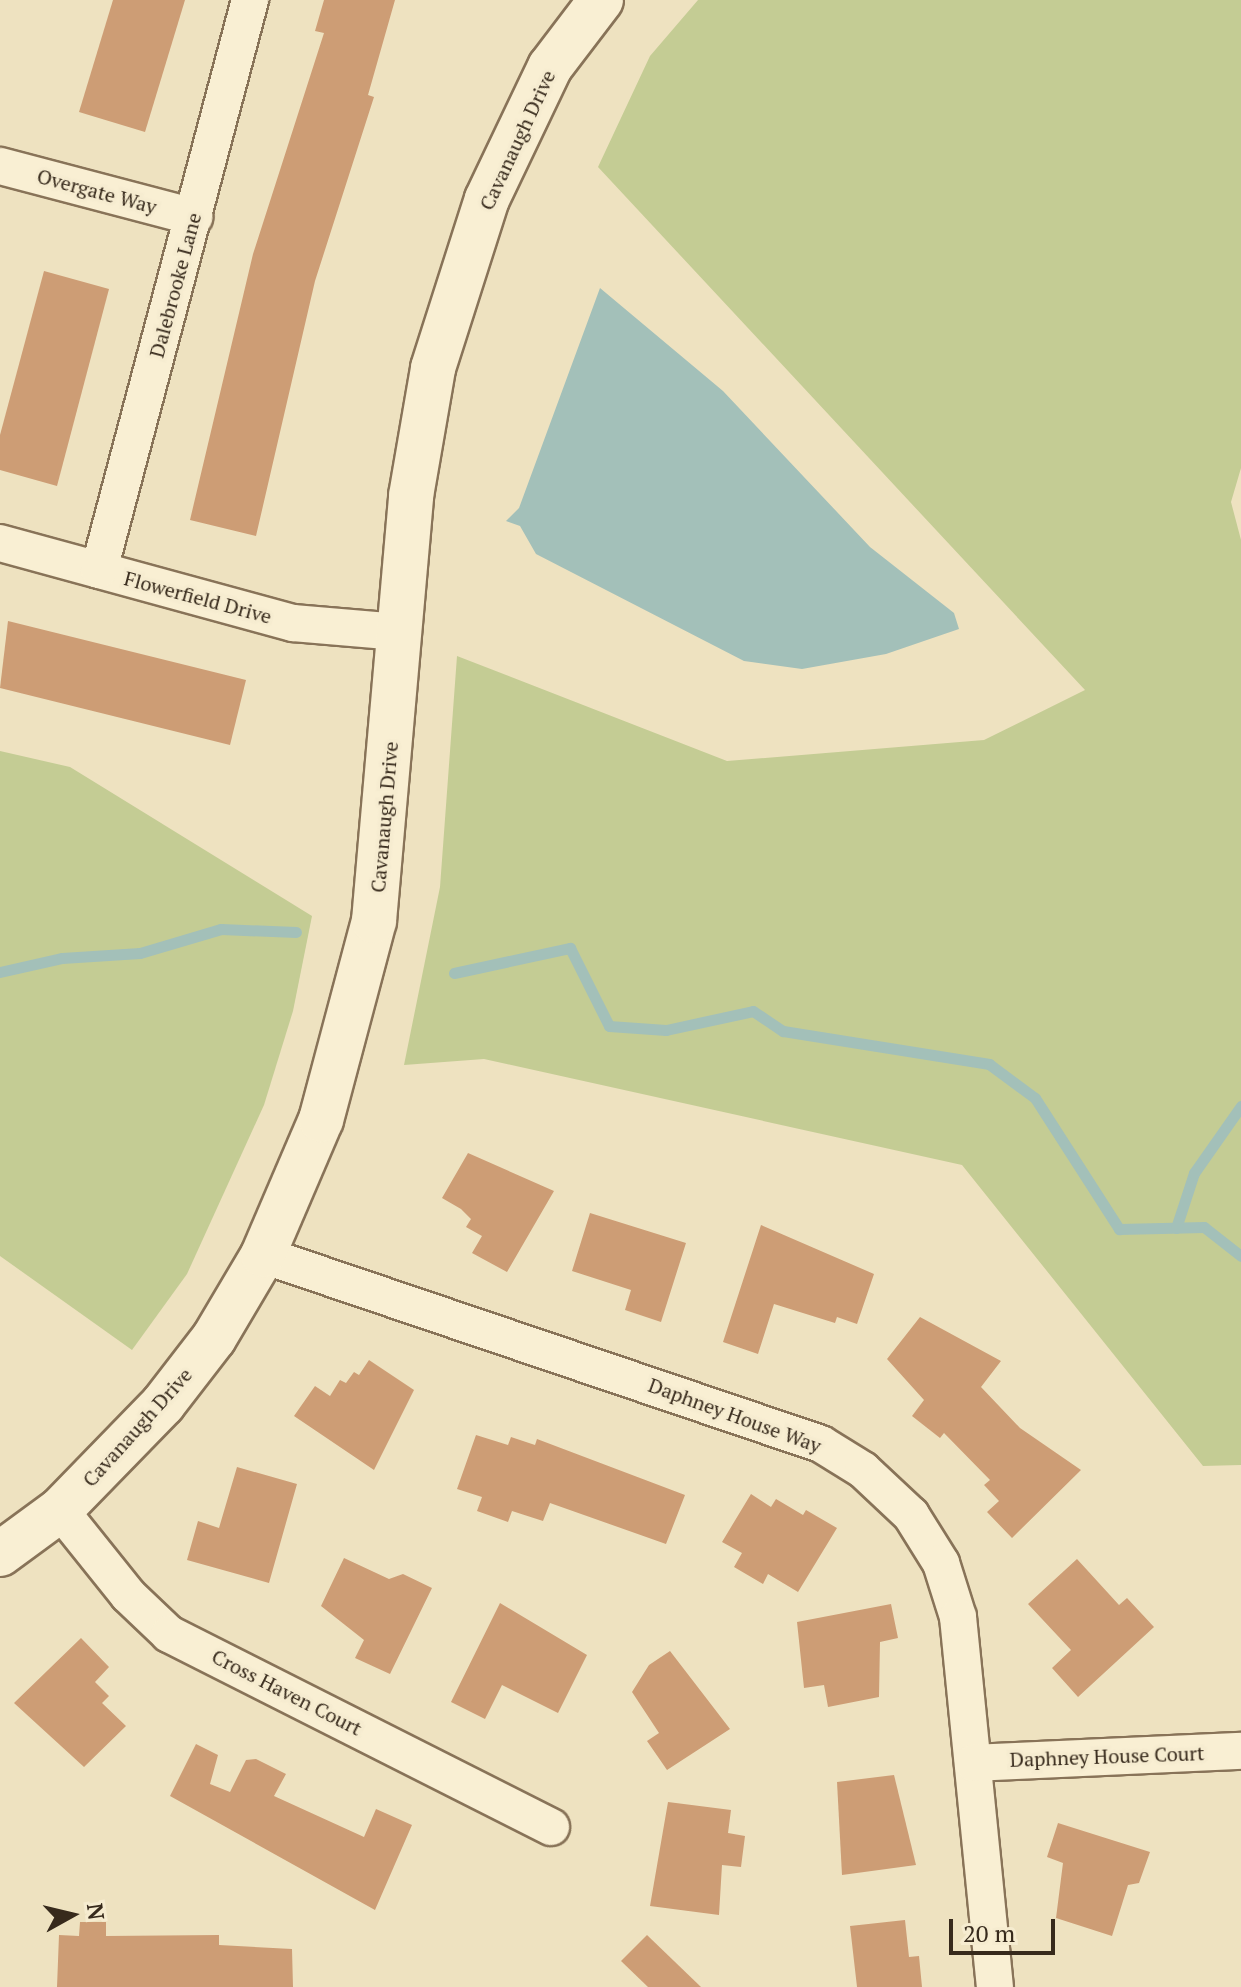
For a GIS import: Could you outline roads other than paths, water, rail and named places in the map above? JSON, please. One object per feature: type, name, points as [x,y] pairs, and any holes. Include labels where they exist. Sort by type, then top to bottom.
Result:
[{"type":"street","name":"Dalebrooke Lane","points":[[99,570],[250,0]]},
{"type":"street","name":"Cavanaugh Drive","points":[[0,1554],[60,1510],[163,1404],[214,1338],[263,1255],[321,1120],[363,974],[384,844],[411,496],[433,368],[482,213],[550,67],[601,0]]},
{"type":"street","name":"Overgate Way","points":[[0,166],[194,217]]},
{"type":"street","name":"Flowerfield Drive","points":[[0,543],[293,623],[399,632]]},
{"type":"street","name":"Daphney House Way","points":[[263,1255],[741,1414],[821,1444],[863,1470],[911,1515],[941,1563],[958,1617],[995,1987]]},
{"type":"street","name":"Cross Haven Court","points":[[60,1510],[128,1595],[169,1634],[551,1827]]},
{"type":"street","name":"Daphney House Court","points":[[973,1763],[1241,1751]]},
{"type":"water","points":[[600,288],[723,391],[870,547],[954,613],[959,629],[886,654],[802,669],[744,661],[536,554],[520,526],[506,521],[519,508]]},
{"type":"waterway","points":[[0,972],[62,958],[140,953],[221,929],[296,932]]},
{"type":"waterway","points":[[454,973],[570,948],[609,1026],[666,1030],[753,1011],[783,1031],[989,1064],[1035,1098],[1119,1229],[1204,1227],[1241,1256]]},
{"type":"waterway","points":[[1176,1228],[1194,1173],[1241,1106]]}]
